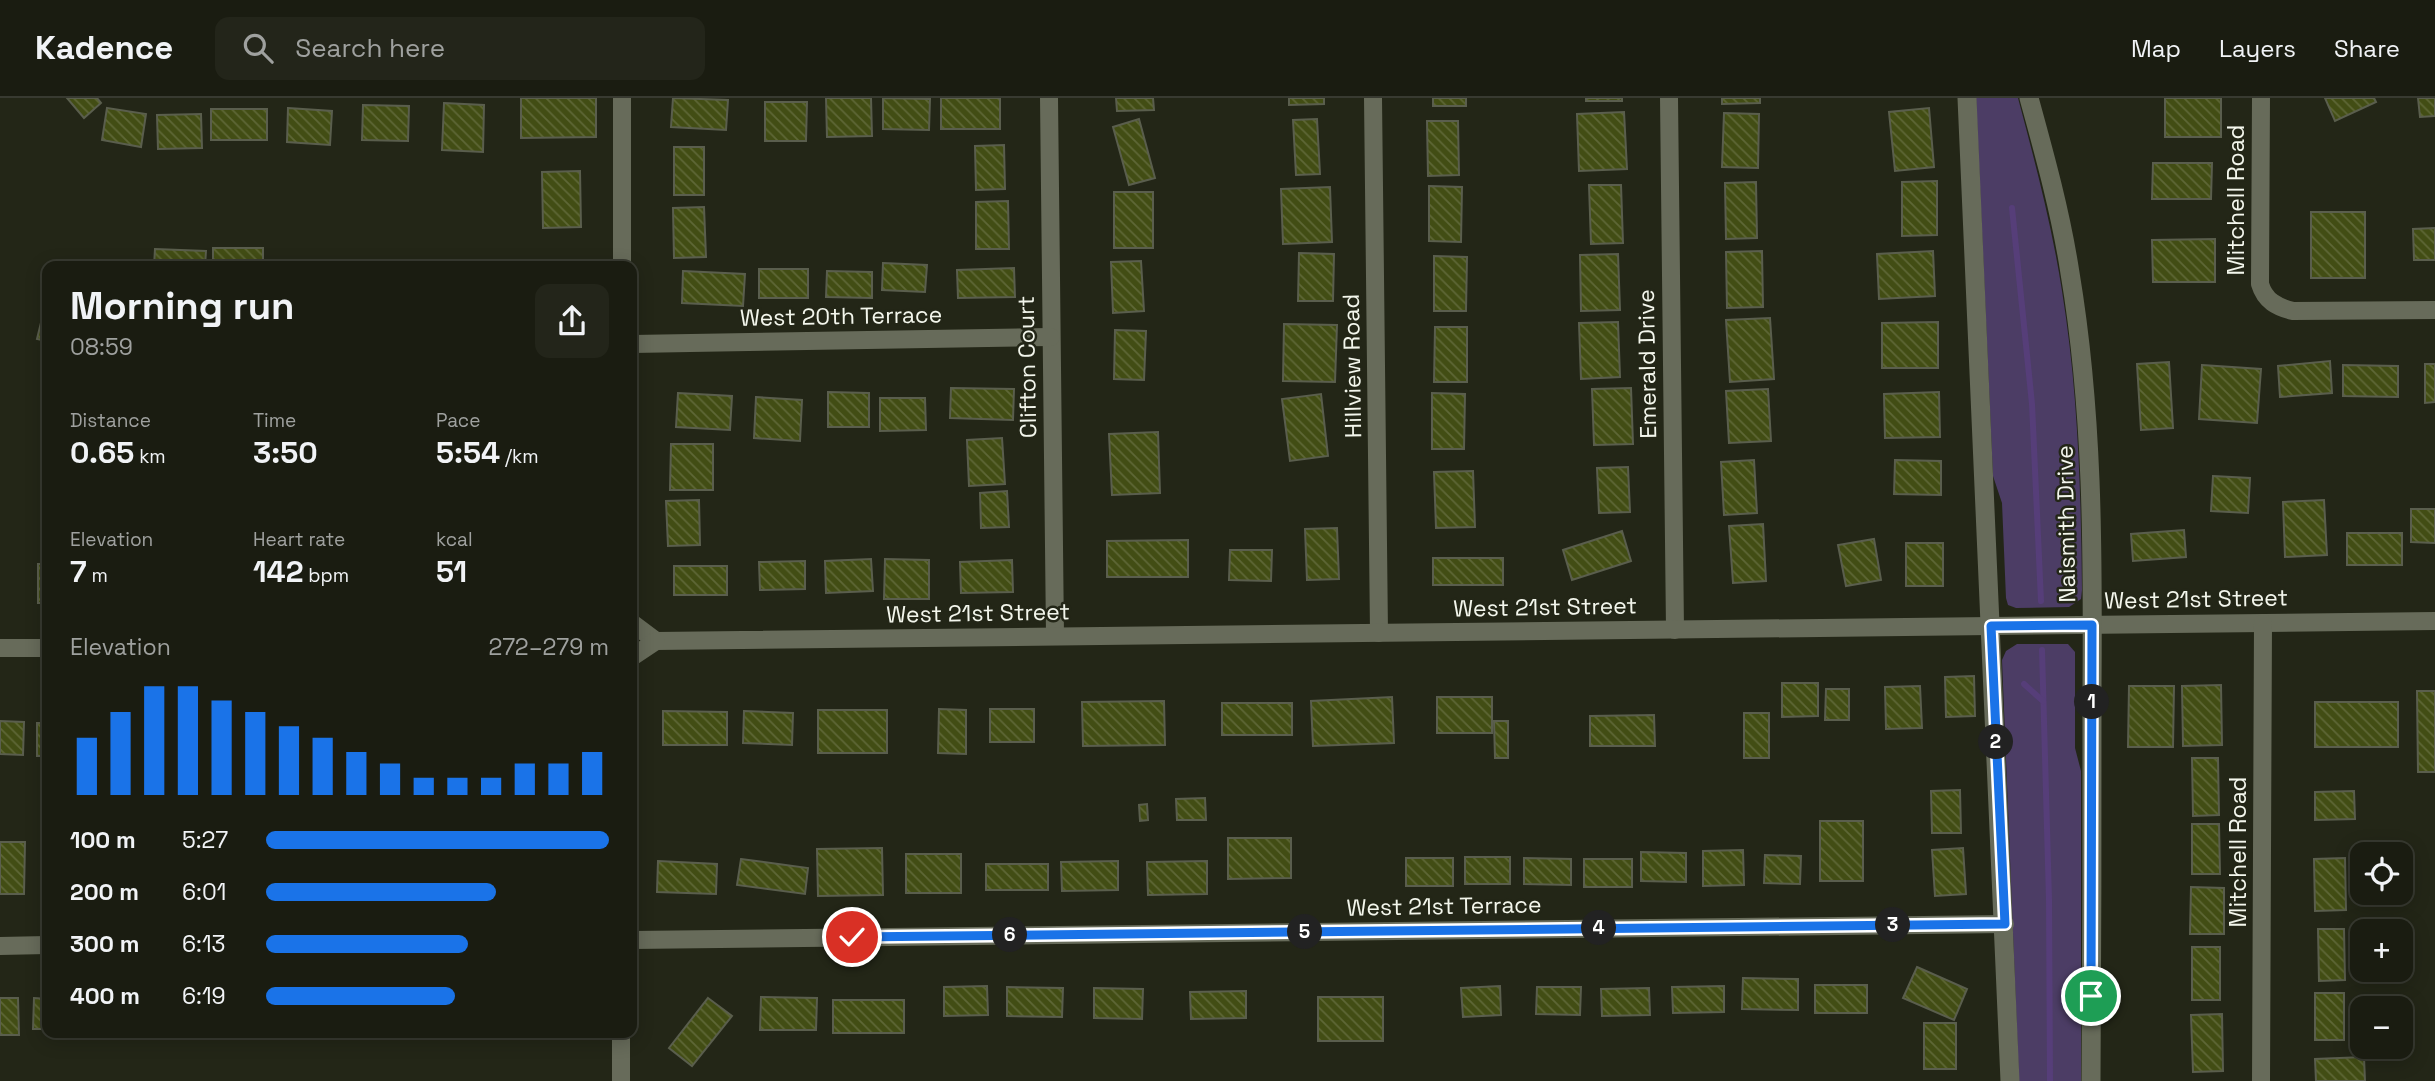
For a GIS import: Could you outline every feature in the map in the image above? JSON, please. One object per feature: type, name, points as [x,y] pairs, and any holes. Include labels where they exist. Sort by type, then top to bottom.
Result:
[{"type":"street","points":[[622,98],[622,261]]},
{"type":"street","name":"Clifton Court","points":[[1049,98],[1055,636]]},
{"type":"street","name":"Hillview Road","points":[[1373,98],[1379,633]]},
{"type":"street","name":"Emerald Drive","points":[[1669,98],[1675,630]]},
{"type":"street","points":[[1967,98],[2010,1081]]},
{"type":"street","name":"Naismith Drive","points":[[2029,98],[2056,201],[2079,336],[2091,484],[2091,1081]]},
{"type":"street","name":"Mitchell Road","points":[[2261,98],[2260,284],[2268,299],[2279,308],[2293,312],[2435,310]]},
{"type":"street","name":"West 20th Terrace","points":[[637,344],[1051,337]]},
{"type":"street","name":"West 21st Street","points":[[656,641],[2435,621]]},
{"type":"street","name":"Mitchell Road","points":[[2261,1081],[2263,623]]},
{"type":"street","points":[[637,627],[656,641],[637,654]]},
{"type":"street","points":[[0,648],[42,648]]},
{"type":"street","name":"West 21st Terrace","points":[[637,940],[2005,924]]},
{"type":"street","points":[[0,946],[42,945]]},
{"type":"street","points":[[621,1038],[621,1081]]},
{"type":"shaded area","points":[[1976,98],[2018,98],[2043,194],[2058,267],[2072,365],[2081,515],[2081,599],[2069,607],[2016,608],[2008,605],[2006,598],[2002,503],[1993,476]]},
{"type":"shaded area","points":[[2017,644],[2068,644],[2075,652],[2075,748],[2081,771],[2081,1081],[2019,1081],[2002,660],[2006,651]]},
{"type":"building","points":[[67,98],[97,98],[101,103],[84,118]]},
{"type":"building","points":[[521,98],[596,98],[596,137],[521,138]]},
{"type":"building","points":[[673,98],[728,100],[726,130],[671,127]]},
{"type":"building","points":[[826,98],[871,98],[872,136],[827,137]]},
{"type":"building","points":[[883,98],[930,99],[929,130],[883,129]]},
{"type":"building","points":[[941,98],[1000,98],[1000,129],[941,129]]},
{"type":"building","points":[[1116,98],[1153,98],[1154,110],[1117,111]]},
{"type":"building","points":[[1289,98],[1324,98],[1324,104],[1289,105]]},
{"type":"building","points":[[1433,98],[1466,98],[1466,106],[1433,106]]},
{"type":"building","points":[[1586,98],[1622,98],[1622,101],[1586,101]]},
{"type":"building","points":[[1722,98],[1760,98],[1760,103],[1722,104]]},
{"type":"building","points":[[2165,98],[2221,98],[2221,137],[2165,137]]},
{"type":"building","points":[[2325,98],[2374,98],[2376,102],[2335,121]]},
{"type":"building","points":[[2418,98],[2435,98],[2435,116],[2420,117]]},
{"type":"building","points":[[765,102],[807,102],[806,141],[765,141]]},
{"type":"building","points":[[444,103],[484,105],[483,152],[442,150]]},
{"type":"building","points":[[363,105],[409,106],[408,141],[362,140]]},
{"type":"building","points":[[107,108],[146,114],[141,147],[102,140]]},
{"type":"building","points":[[288,108],[332,111],[330,145],[287,142]]},
{"type":"building","points":[[1929,108],[1934,167],[1895,171],[1889,112]]},
{"type":"building","points":[[211,109],[267,109],[267,140],[211,140]]},
{"type":"building","points":[[1624,112],[1627,169],[1579,171],[1577,114]]},
{"type":"building","points":[[1724,113],[1759,114],[1758,168],[1722,167]]},
{"type":"building","points":[[201,114],[202,148],[158,149],[157,115]]},
{"type":"building","points":[[1139,119],[1155,178],[1129,185],[1113,127]]},
{"type":"building","points":[[1317,119],[1320,174],[1296,175],[1293,120]]},
{"type":"building","points":[[1427,121],[1458,121],[1459,175],[1428,176]]},
{"type":"building","points":[[1004,145],[1005,189],[976,190],[975,146]]},
{"type":"building","points":[[674,147],[704,147],[704,195],[674,195]]},
{"type":"building","points":[[2153,163],[2212,163],[2211,199],[2152,199]]},
{"type":"building","points":[[580,171],[581,227],[543,228],[542,172]]},
{"type":"building","points":[[1937,181],[1937,235],[1902,236],[1902,182]]},
{"type":"building","points":[[1756,182],[1757,238],[1726,239],[1725,183]]},
{"type":"building","points":[[1589,185],[1621,185],[1623,243],[1591,244]]},
{"type":"building","points":[[1429,186],[1462,187],[1461,242],[1429,241]]},
{"type":"building","points":[[1330,187],[1332,242],[1283,244],[1281,189]]},
{"type":"building","points":[[1114,192],[1153,192],[1153,248],[1114,248]]},
{"type":"building","points":[[1008,201],[1009,249],[976,249],[976,202]]},
{"type":"building","points":[[704,207],[706,257],[674,258],[673,208]]},
{"type":"building","points":[[2311,212],[2365,212],[2365,278],[2311,278]]},
{"type":"building","points":[[2435,228],[2435,260],[2414,260],[2413,229]]},
{"type":"building","points":[[2215,239],[2215,282],[2153,282],[2152,240]]},
{"type":"building","points":[[213,248],[263,248],[263,261],[213,261]]},
{"type":"building","points":[[155,249],[206,251],[205,261],[154,261]]},
{"type":"building","points":[[1762,251],[1763,307],[1727,308],[1726,252]]},
{"type":"building","points":[[1933,251],[1935,296],[1879,299],[1877,254]]},
{"type":"building","points":[[1299,253],[1334,254],[1333,301],[1298,301]]},
{"type":"building","points":[[1618,254],[1620,310],[1581,311],[1580,255]]},
{"type":"building","points":[[1434,256],[1467,257],[1466,311],[1434,311]]},
{"type":"building","points":[[1141,261],[1144,311],[1113,313],[1111,262]]},
{"type":"building","points":[[883,263],[927,265],[925,292],[882,290]]},
{"type":"building","points":[[1014,268],[1015,297],[958,298],[957,270]]},
{"type":"building","points":[[759,269],[808,269],[808,298],[759,298]]},
{"type":"building","points":[[683,271],[745,274],[743,306],[682,303]]},
{"type":"building","points":[[827,271],[872,272],[872,298],[826,297]]},
{"type":"building","points":[[42,318],[42,340],[37,339]]},
{"type":"building","points":[[1770,318],[1774,379],[1730,382],[1726,320]]},
{"type":"building","points":[[1618,322],[1620,377],[1581,379],[1579,323]]},
{"type":"building","points":[[1938,322],[1938,368],[1882,368],[1882,323]]},
{"type":"building","points":[[1284,324],[1337,325],[1335,382],[1283,381]]},
{"type":"building","points":[[1435,327],[1467,327],[1467,382],[1434,382]]},
{"type":"building","points":[[1115,330],[1146,331],[1144,380],[1114,379]]},
{"type":"building","points":[[2330,361],[2332,393],[2280,397],[2278,366]]},
{"type":"building","points":[[2169,362],[2173,428],[2141,430],[2137,364]]},
{"type":"building","points":[[2425,364],[2435,364],[2435,402],[2425,403]]},
{"type":"building","points":[[2202,365],[2261,369],[2257,423],[2199,419]]},
{"type":"building","points":[[2343,365],[2398,366],[2398,397],[2343,396]]},
{"type":"building","points":[[951,388],[1014,389],[1013,420],[950,418]]},
{"type":"building","points":[[1631,388],[1633,444],[1594,445],[1592,389]]},
{"type":"building","points":[[1768,389],[1771,441],[1729,443],[1726,391]]},
{"type":"building","points":[[828,392],[869,393],[869,427],[828,427]]},
{"type":"building","points":[[1939,392],[1940,437],[1885,438],[1884,394]]},
{"type":"building","points":[[678,393],[732,396],[730,430],[676,427]]},
{"type":"building","points":[[1432,393],[1465,394],[1464,449],[1432,449]]},
{"type":"building","points":[[1321,394],[1328,456],[1290,461],[1282,399]]},
{"type":"building","points":[[756,397],[802,400],[800,441],[754,438]]},
{"type":"building","points":[[880,398],[925,398],[926,430],[880,431]]},
{"type":"building","points":[[1158,432],[1160,493],[1112,495],[1109,434]]},
{"type":"building","points":[[1002,438],[1005,484],[969,486],[967,440]]},
{"type":"building","points":[[671,444],[713,444],[713,490],[670,490]]},
{"type":"building","points":[[1754,460],[1757,513],[1724,515],[1721,462]]},
{"type":"building","points":[[1895,460],[1941,461],[1941,495],[1894,494]]},
{"type":"building","points":[[1628,467],[1630,512],[1599,513],[1597,468]]},
{"type":"building","points":[[1473,471],[1475,527],[1436,528],[1434,472]]},
{"type":"building","points":[[2213,476],[2250,478],[2248,513],[2211,511]]},
{"type":"building","points":[[1007,491],[1009,527],[981,528],[980,493]]},
{"type":"building","points":[[699,500],[700,545],[668,546],[666,501]]},
{"type":"building","points":[[2324,500],[2327,555],[2285,557],[2283,502]]},
{"type":"building","points":[[2411,509],[2435,509],[2435,543],[2411,542]]},
{"type":"building","points":[[1763,524],[1766,581],[1733,583],[1729,526]]},
{"type":"building","points":[[1337,528],[1339,579],[1307,580],[1305,529]]},
{"type":"building","points":[[2184,530],[2186,557],[2133,561],[2131,534]]},
{"type":"building","points":[[1622,531],[1631,561],[1572,580],[1563,550]]},
{"type":"building","points":[[2347,533],[2402,533],[2402,565],[2347,565]]},
{"type":"building","points":[[1874,539],[1881,580],[1846,586],[1838,545]]},
{"type":"building","points":[[1188,540],[1188,577],[1107,577],[1107,541]]},
{"type":"building","points":[[1906,543],[1943,543],[1943,586],[1906,586]]},
{"type":"building","points":[[1230,550],[1272,550],[1271,581],[1229,580]]},
{"type":"building","points":[[1433,558],[1503,558],[1503,585],[1433,585]]},
{"type":"building","points":[[871,559],[873,591],[826,593],[825,561]]},
{"type":"building","points":[[885,559],[929,560],[929,599],[884,599]]},
{"type":"building","points":[[1012,560],[1013,592],[961,593],[960,562]]},
{"type":"building","points":[[805,561],[805,589],[760,590],[759,562]]},
{"type":"building","points":[[38,564],[42,564],[42,603],[38,603]]},
{"type":"building","points":[[674,566],[727,566],[727,595],[674,595]]},
{"type":"building","points":[[1974,676],[1975,716],[1946,717],[1945,677]]},
{"type":"building","points":[[1782,683],[1818,683],[1818,716],[1782,717]]},
{"type":"building","points":[[2221,685],[2222,745],[2183,746],[2182,686]]},
{"type":"building","points":[[1920,686],[1922,728],[1886,729],[1885,687]]},
{"type":"building","points":[[2129,686],[2174,686],[2173,747],[2128,747]]},
{"type":"building","points":[[1826,689],[1849,689],[1849,720],[1825,720]]},
{"type":"building","points":[[2417,691],[2435,691],[2435,772],[2418,772]]},
{"type":"building","points":[[1392,697],[1394,743],[1313,746],[1311,701]]},
{"type":"building","points":[[1437,697],[1492,697],[1492,733],[1437,733]]},
{"type":"building","points":[[1164,701],[1165,745],[1083,746],[1082,702]]},
{"type":"building","points":[[2315,702],[2398,702],[2398,747],[2315,747]]},
{"type":"building","points":[[1222,703],[1292,703],[1292,735],[1222,735]]},
{"type":"building","points":[[939,709],[966,710],[966,754],[938,753]]},
{"type":"building","points":[[990,709],[1034,709],[1034,742],[990,742]]},
{"type":"building","points":[[818,710],[887,710],[887,753],[818,753]]},
{"type":"building","points":[[663,711],[727,712],[727,745],[663,745]]},
{"type":"building","points":[[744,711],[793,713],[792,745],[743,743]]},
{"type":"building","points":[[1744,713],[1769,713],[1769,758],[1744,758]]},
{"type":"building","points":[[1654,715],[1655,746],[1590,746],[1590,716]]},
{"type":"building","points":[[0,721],[24,722],[23,755],[0,754]]},
{"type":"building","points":[[1494,721],[1508,721],[1508,758],[1495,758]]},
{"type":"building","points":[[37,723],[42,723],[42,756],[37,756]]},
{"type":"building","points":[[2192,758],[2218,758],[2219,815],[2193,816]]},
{"type":"building","points":[[1960,790],[1961,833],[1932,833],[1931,791]]},
{"type":"building","points":[[2354,791],[2355,819],[2315,820],[2315,792]]},
{"type":"building","points":[[1205,798],[1206,820],[1177,820],[1176,799]]},
{"type":"building","points":[[1147,804],[1148,820],[1140,821],[1139,805]]},
{"type":"building","points":[[1820,821],[1863,821],[1863,881],[1820,881]]},
{"type":"building","points":[[2192,824],[2219,824],[2220,874],[2192,874]]},
{"type":"building","points":[[1228,838],[1291,838],[1291,878],[1228,879]]},
{"type":"building","points":[[0,842],[25,842],[24,894],[0,894]]},
{"type":"building","points":[[882,848],[883,895],[818,896],[817,849]]},
{"type":"building","points":[[1963,848],[1966,894],[1935,896],[1932,850]]},
{"type":"building","points":[[1743,850],[1744,885],[1703,886],[1703,851]]},
{"type":"building","points":[[1641,852],[1686,853],[1686,882],[1641,881]]},
{"type":"building","points":[[906,854],[961,854],[961,893],[906,893]]},
{"type":"building","points":[[1765,855],[1801,856],[1800,884],[1764,883]]},
{"type":"building","points":[[1465,857],[1510,857],[1510,884],[1465,884]]},
{"type":"building","points":[[1406,858],[1453,858],[1453,886],[1406,886]]},
{"type":"building","points":[[1524,858],[1571,859],[1571,885],[1524,884]]},
{"type":"building","points":[[2345,858],[2346,910],[2315,911],[2314,859]]},
{"type":"building","points":[[741,859],[808,868],[805,894],[737,885]]},
{"type":"building","points":[[1584,859],[1632,859],[1632,887],[1584,887]]},
{"type":"building","points":[[658,861],[717,864],[716,894],[657,892]]},
{"type":"building","points":[[1118,861],[1118,890],[1062,891],[1061,862]]},
{"type":"building","points":[[1207,861],[1207,894],[1148,895],[1147,862]]},
{"type":"building","points":[[986,864],[1048,864],[1048,890],[986,890]]},
{"type":"building","points":[[2191,887],[2224,888],[2224,934],[2190,934]]},
{"type":"building","points":[[2318,929],[2344,929],[2345,980],[2319,981]]},
{"type":"building","points":[[2192,947],[2220,947],[2220,1000],[2192,1000]]},
{"type":"building","points":[[1917,967],[1967,989],[1954,1020],[1903,998]]},
{"type":"building","points":[[1743,978],[1798,979],[1798,1010],[1742,1009]]},
{"type":"building","points":[[1815,985],[1867,985],[1867,1013],[1815,1013]]},
{"type":"building","points":[[987,986],[988,1015],[944,1016],[944,987]]},
{"type":"building","points":[[1500,986],[1501,1015],[1463,1017],[1461,988]]},
{"type":"building","points":[[1724,986],[1724,1012],[1673,1013],[1672,987]]},
{"type":"building","points":[[1007,987],[1063,988],[1062,1017],[1007,1016]]},
{"type":"building","points":[[1537,987],[1581,987],[1580,1015],[1536,1014]]},
{"type":"building","points":[[1094,988],[1143,989],[1142,1019],[1094,1018]]},
{"type":"building","points":[[1649,988],[1650,1015],[1602,1016],[1601,989]]},
{"type":"building","points":[[1246,991],[1246,1018],[1191,1019],[1190,992]]},
{"type":"building","points":[[2315,993],[2344,993],[2344,1040],[2315,1040]]},
{"type":"building","points":[[761,997],[817,998],[816,1030],[760,1030]]},
{"type":"building","points":[[1318,997],[1383,997],[1383,1041],[1318,1041]]},
{"type":"building","points":[[0,998],[18,998],[19,1035],[0,1035]]},
{"type":"building","points":[[34,998],[42,999],[42,1029],[33,1029]]},
{"type":"building","points":[[708,998],[732,1016],[692,1066],[669,1048]]},
{"type":"building","points":[[833,1000],[904,1000],[904,1033],[833,1033]]},
{"type":"building","points":[[2222,1014],[2223,1071],[2193,1072],[2191,1015]]},
{"type":"building","points":[[1924,1023],[1956,1023],[1956,1069],[1924,1069]]},
{"type":"building","points":[[2315,1059],[2364,1059],[2365,1081],[2316,1081]]},
{"type":"waterway","points":[[2012,208],[2032,404],[2041,601]]},
{"type":"waterway","points":[[2042,650],[2049,899],[2050,1081]]},
{"type":"waterway","points":[[2024,684],[2043,701]]},
{"type":"route","points":[[852,937],[2005,924],[1991,626],[2092,625],[2091,996]]}]
